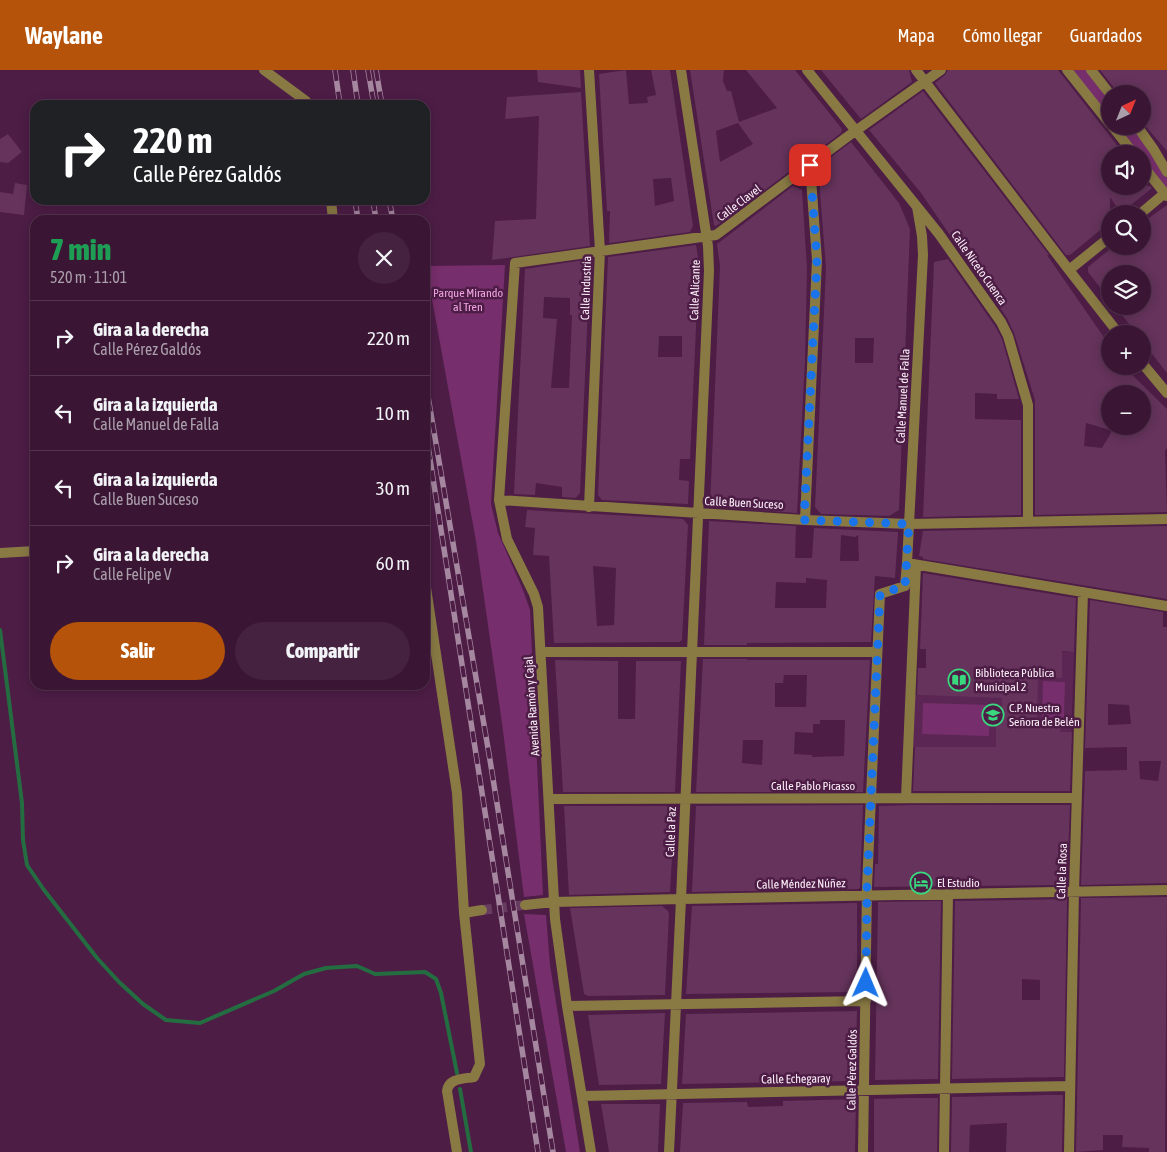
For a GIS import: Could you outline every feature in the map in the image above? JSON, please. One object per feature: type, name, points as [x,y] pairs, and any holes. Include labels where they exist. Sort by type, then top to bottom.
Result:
[{"type":"street","points":[[264,70],[305,100]]},
{"type":"street","name":"Calle Industria","points":[[589,70],[600,251],[589,507]]},
{"type":"street","name":"Calle Alicante","points":[[681,70],[706,237],[709,271],[698,513]]},
{"type":"street","name":"Calle Niceto Cuenca","points":[[807,70],[954,253],[1001,322],[1008,336],[1028,405],[1028,522]]},
{"type":"street","points":[[916,70],[1112,325]]},
{"type":"street","name":"Calle Clavel","points":[[515,263],[706,237],[720,233],[941,70]]},
{"type":"street","points":[[1067,70],[1101,112]]},
{"type":"street","points":[[1091,70],[1103,85]]},
{"type":"street","points":[[1119,135],[1127,145]]},
{"type":"street","points":[[1143,135],[1167,172]]},
{"type":"street","points":[[804,520],[817,260],[810,165]]},
{"type":"street","points":[[1151,176],[1166,195],[1151,206]]},
{"type":"street","name":"Calle Manuel de Falla","points":[[905,586],[912,564],[909,524],[922,255],[922,236],[917,208]]},
{"type":"street","points":[[1068,270],[1101,244]]},
{"type":"street","name":"Avenida Ramón y Cajal","points":[[515,263],[499,500],[501,516],[509,544],[534,594],[538,607],[550,798],[554,902],[567,1006],[591,1152]]},
{"type":"street","points":[[1151,374],[1167,393]]},
{"type":"street","name":"Calle Buen Suceso","points":[[499,500],[804,520],[909,524],[1167,519]]},
{"type":"street","name":"Calle la Paz","points":[[669,1152],[682,899],[698,513]]},
{"type":"street","points":[[0,553],[30,551]]},
{"type":"street","points":[[906,798],[912,564],[1167,606]]},
{"type":"street","name":"Calle Pérez Galdós","points":[[863,1152],[868,896],[880,594],[905,586]]},
{"type":"street","name":"Calle la Rosa","points":[[1069,1152],[1083,592]]},
{"type":"street","points":[[430,614],[457,793],[464,912],[480,1064],[474,1077],[453,1081],[448,1085],[447,1091],[456,1152]]},
{"type":"street","points":[[541,652],[877,652]]},
{"type":"street","name":"Calle Pablo Picasso","points":[[550,798],[1077,798]]},
{"type":"street","name":"Calle Méndez Núñez","points":[[525,906],[554,902],[1167,890]]},
{"type":"street","points":[[944,1152],[948,894]]},
{"type":"street","points":[[464,912],[482,910]]},
{"type":"street","points":[[567,1006],[866,1001]]},
{"type":"street","name":"Calle Echegaray","points":[[582,1096],[1070,1086]]},
{"type":"shaded area","name":"C.P. Nuestra Señora de Belén","points":[[1033,651],[1074,652],[1071,747],[913,747],[915,695],[989,697]]},
{"type":"green space","points":[[1067,70],[1091,70],[1103,85],[1101,85],[1101,113]]},
{"type":"green space","points":[[1119,135],[1143,135],[1149,145],[1127,145]]},
{"type":"green space","points":[[1151,147],[1167,172],[1165,193],[1151,175]]},
{"type":"green space","name":"Parque Mirando al Tren","points":[[505,265],[491,504],[498,533],[530,610],[543,895],[524,897],[476,541],[430,288],[430,266]]},
{"type":"green space","points":[[1043,681],[1065,682],[1064,718],[1042,717]]},
{"type":"green space","points":[[923,703],[990,705],[989,736],[922,734]]},
{"type":"green space","points":[[524,914],[546,915],[550,965],[580,1152],[566,1152]]},
{"type":"building","points":[[537,70],[580,70],[581,88],[538,82]]},
{"type":"building","points":[[626,70],[629,104],[648,103],[647,97],[656,95],[651,70],[670,70],[693,226],[690,232],[609,242],[610,211],[607,211],[599,74]],"holes":[[[671,178],[674,201],[655,206],[653,179]]]},
{"type":"building","points":[[690,70],[724,70],[723,81],[727,91],[731,91],[739,122],[777,108],[746,70],[795,70],[842,129],[841,133],[812,155],[800,156],[801,163],[716,226],[714,225]],"holes":[[[738,123],[753,144],[720,162],[716,131]]]},
{"type":"building","points":[[821,70],[909,70],[912,82],[861,119]]},
{"type":"building","points":[[948,70],[1058,70],[1101,125],[1101,135],[1109,135],[1117,145],[1101,145],[1101,195],[1143,195],[1131,205],[1116,205],[1110,197],[1110,205],[1101,205],[1101,229],[1070,255],[1066,255],[935,83]]},
{"type":"building","points":[[1100,70],[1167,70],[1167,151],[1151,132],[1151,85],[1112,85]]},
{"type":"building","points":[[923,91],[1049,255],[1047,255],[1101,333],[1101,375],[1132,375],[1142,385],[1101,385],[1101,427],[1086,423],[1084,446],[1102,448],[1110,435],[1151,435],[1151,393],[1167,409],[1167,448],[1165,451],[1167,512],[1035,515],[1035,400],[1014,333],[1007,318],[921,193],[869,130]]},
{"type":"building","points":[[581,92],[590,246],[492,260],[495,221],[536,219],[539,116],[505,119],[507,97]]},
{"type":"building","points":[[8,134],[22,152],[8,163],[0,162],[0,139]]},
{"type":"building","points":[[851,142],[899,203],[910,229],[899,510],[889,516],[821,514],[815,507],[826,268],[818,167]],"holes":[[[855,338],[874,338],[873,363],[855,363]]]},
{"type":"building","points":[[15,183],[27,185],[24,215],[0,212],[0,192],[13,194]]},
{"type":"building","points":[[793,186],[802,190],[807,269],[805,361],[797,513],[710,507],[720,266],[717,244]]},
{"type":"building","points":[[1167,205],[1167,373],[1151,353],[1151,325],[1130,325],[1122,315],[1151,315],[1151,265],[1101,265],[1101,289],[1088,272],[1088,267],[1103,255],[1151,255],[1151,217]]},
{"type":"building","points":[[696,245],[699,263],[690,459],[680,459],[679,480],[689,481],[688,504],[602,500],[598,495],[608,257]],"holes":[[[659,336],[682,336],[682,357],[658,357]]]},
{"type":"building","points":[[590,259],[580,493],[576,498],[562,497],[562,487],[536,483],[535,495],[514,494],[525,269]],"holes":[[[544,297],[570,298],[570,315],[572,315],[569,388],[551,388],[557,319],[543,318]]]},
{"type":"building","points":[[948,259],[1002,339],[1019,399],[997,399],[997,394],[975,393],[975,419],[1021,420],[1021,515],[923,517],[934,262]]},
{"type":"building","points":[[527,510],[683,519],[688,525],[682,640],[679,642],[554,643],[549,556],[533,555],[535,528],[525,527]],"holes":[[[593,566],[616,568],[614,625],[597,626]]]},
{"type":"building","points":[[709,521],[796,526],[795,558],[812,558],[814,528],[898,532],[895,578],[875,576],[871,642],[704,645]],"holes":[[[841,535],[855,537],[858,535],[859,561],[840,561]],[[806,578],[827,580],[826,608],[775,608],[776,582],[806,583]]]},
{"type":"building","points":[[1167,526],[1167,599],[923,559],[923,557],[919,556],[923,531]]},
{"type":"building","points":[[923,573],[1076,598],[1074,652],[1062,651],[1062,678],[1038,677],[1037,722],[1060,722],[1060,732],[1072,732],[1070,791],[913,791],[915,747],[996,747],[996,719],[1002,719],[1002,698],[917,695],[918,668],[926,668],[926,649],[920,649]]},
{"type":"building","points":[[1090,600],[1163,612],[1163,627],[1167,627],[1167,883],[1081,885],[1085,771],[1127,770],[1127,747],[1085,748]],"holes":[[[1108,704],[1129,705],[1131,724],[1108,725]],[[1139,761],[1161,761],[1158,781],[1140,779]]]},
{"type":"building","points":[[703,659],[870,660],[863,792],[696,792]],"holes":[[[784,675],[807,675],[806,707],[775,707],[775,683],[783,683]],[[820,720],[845,720],[844,756],[812,757],[812,755],[794,754],[795,732],[813,733],[813,724],[820,724]],[[743,740],[763,740],[762,765],[742,763]]]},
{"type":"building","points":[[555,660],[618,661],[618,719],[635,719],[636,661],[681,661],[675,792],[563,792]]},
{"type":"building","points":[[863,805],[860,888],[692,892],[696,806]]},
{"type":"building","points":[[1070,805],[1067,885],[874,887],[875,864],[878,864],[879,806]]},
{"type":"building","points":[[564,806],[675,806],[670,892],[569,895]]},
{"type":"building","points":[[1167,897],[1165,1152],[1149,1152],[1149,1148],[1122,1147],[1123,1135],[1103,1135],[1103,1150],[1076,1152],[1081,898]]},
{"type":"building","points":[[1067,899],[1064,1077],[952,1079],[955,901]],"holes":[[[1022,979],[1040,980],[1040,1000],[1022,1000]]]},
{"type":"building","points":[[941,901],[938,1079],[875,1080],[878,902]]},
{"type":"building","points":[[857,903],[857,992],[686,994],[692,906]]},
{"type":"building","points":[[662,906],[669,914],[665,995],[588,996],[584,994],[570,908]]},
{"type":"building","points":[[857,1011],[855,1081],[682,1084],[686,1014]]},
{"type":"building","points":[[665,1013],[661,1084],[599,1085],[588,1015]]},
{"type":"building","points":[[1063,1095],[1062,1152],[1006,1152],[1007,1123],[970,1125],[969,1152],[951,1152],[952,1097]]},
{"type":"building","points":[[938,1098],[937,1152],[874,1152],[874,1099]]},
{"type":"building","points":[[856,1099],[855,1152],[680,1152],[683,1103],[747,1102],[748,1107],[783,1106],[783,1101]]},
{"type":"building","points":[[601,1104],[660,1104],[658,1152],[609,1152]]},
{"type":"waterway","points":[[0,630],[22,803],[23,840],[27,865],[97,958],[119,982],[143,1004],[166,1020],[200,1023],[274,991],[304,974],[326,968],[357,966],[375,974],[425,972],[436,979],[441,993],[457,1073]]},
{"type":"waterway","points":[[460,1089],[471,1152]]},
{"type":"tunnel","points":[[482,910],[525,905]]},
{"type":"railway","points":[[335,70],[339,100]]},
{"type":"railway","points":[[353,70],[357,100]]},
{"type":"railway","points":[[368,70],[373,100]]},
{"type":"railway","points":[[376,70],[381,100]]},
{"type":"railway","points":[[356,205],[357,215]]},
{"type":"railway","points":[[374,205],[375,215]]},
{"type":"railway","points":[[390,205],[392,215]]},
{"type":"railway","points":[[430,408],[490,760],[553,1152]]},
{"type":"railway","points":[[430,459],[538,1152]]},
{"type":"place","name":"Biblioteca Pública Municipal 2","points":[[959,680]]},
{"type":"place","name":"C.P. Nuestra Señora de Belén","points":[[993,715]]},
{"type":"place","name":"El Estudio","points":[[921,883]]},
{"type":"route","points":[[810,165],[817,260],[804,520],[909,524],[905,586],[880,594],[867,887],[866,983]]}]
